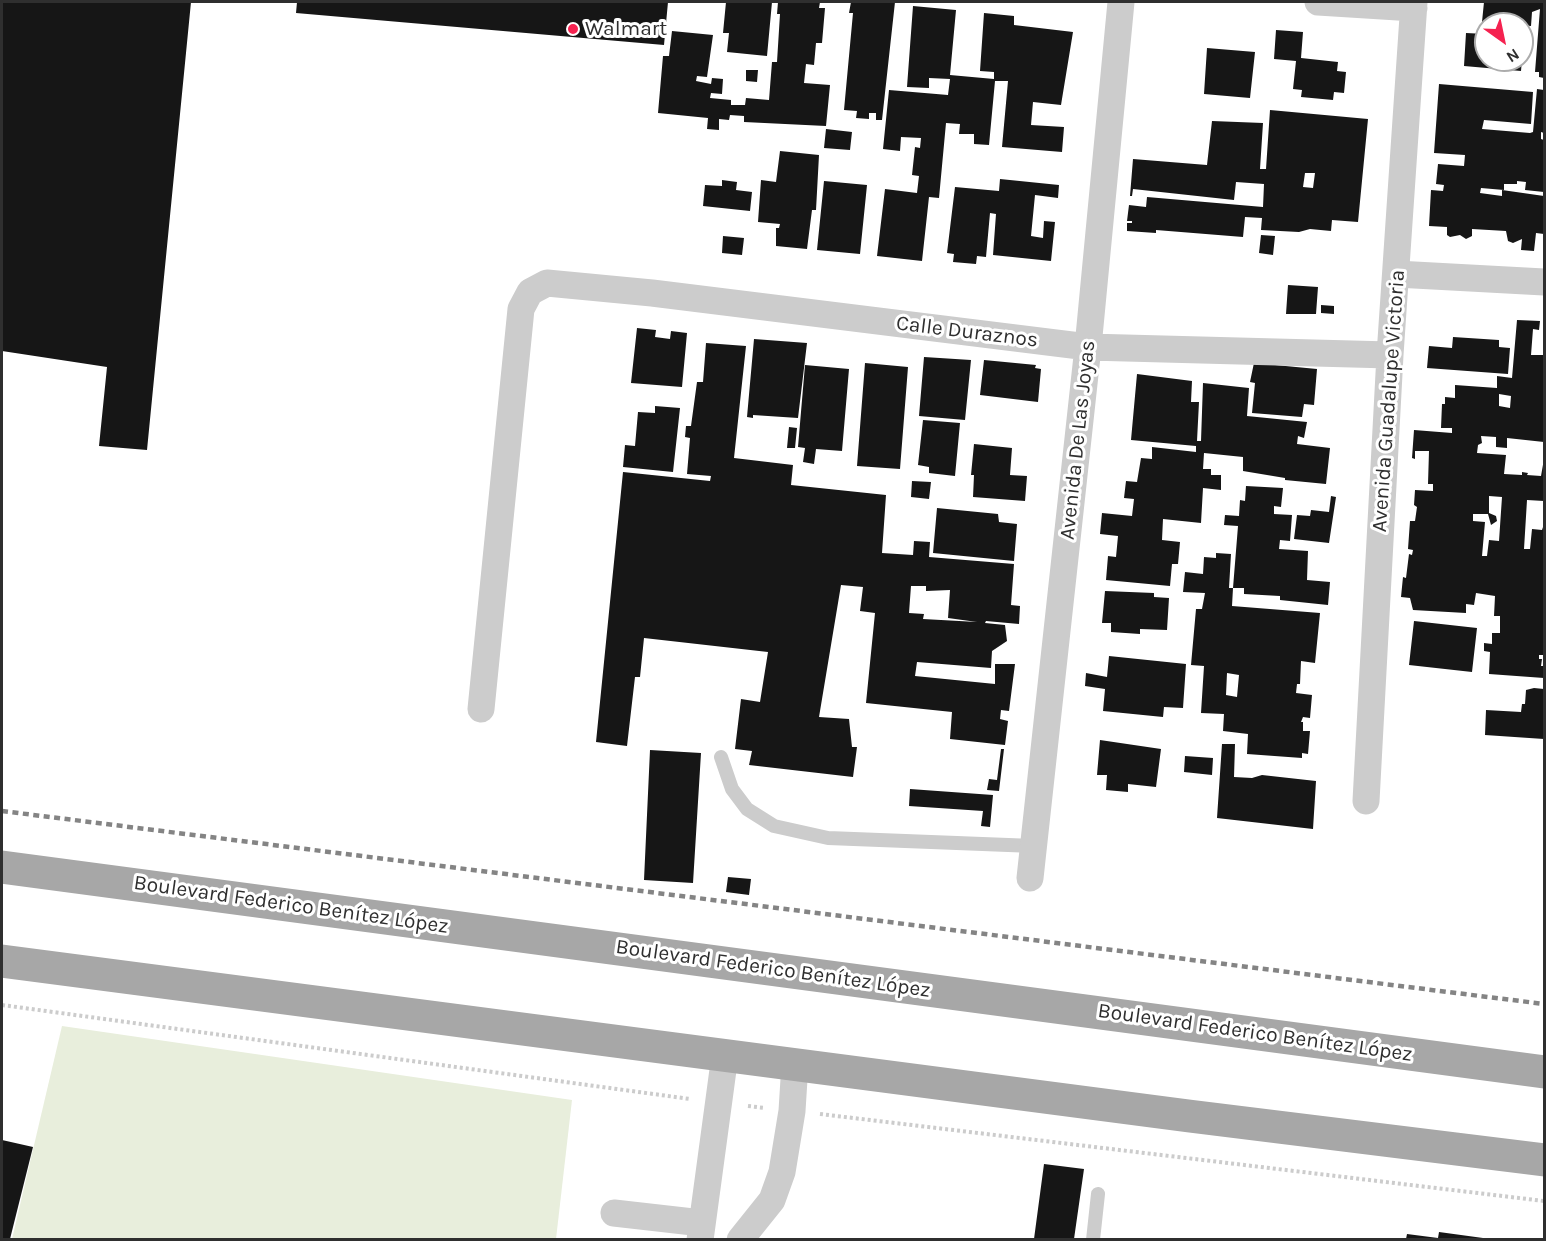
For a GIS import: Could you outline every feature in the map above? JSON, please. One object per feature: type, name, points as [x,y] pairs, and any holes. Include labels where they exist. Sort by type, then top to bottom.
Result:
[{"type":"main road","name":"Boulevard Federico Benítez López","points":[[2,867],[1545,1072]]},
{"type":"main road","points":[[2,961],[795,1063],[1200,1118],[1545,1160]]},
{"type":"street","name":"Avenida De Las Joyas","points":[[1030,878],[1088,347],[1121,2]]},
{"type":"street","points":[[1318,2],[1414,4]]},
{"type":"street","name":"Avenida Guadalupe Victoria","points":[[1366,801],[1390,355],[1414,4]]},
{"type":"street","points":[[1396,274],[1545,282]]},
{"type":"street","name":"Calle Duraznos","points":[[481,709],[521,309],[530,292],[547,284],[664,295],[1088,347],[1390,355]]},
{"type":"street","points":[[614,1213],[701,1231],[725,1055]]},
{"type":"street","points":[[740,1239],[772,1200],[782,1172],[792,1111],[795,1063]]},
{"type":"lane","points":[[721,757],[732,789],[747,808],[774,826],[828,838],[1034,846]]},
{"type":"lane","points":[[1093,1239],[1098,1194]]},
{"type":"green space","points":[[62,1026],[572,1100],[556,1239],[12,1239]]},
{"type":"building","points":[[2,2],[191,2],[147,450],[99,446],[107,367],[2,351]]},
{"type":"building","name":"Walmart","points":[[297,2],[668,2],[664,45],[296,13]]},
{"type":"building","points":[[726,2],[772,2],[767,56],[727,52],[729,33],[723,33]]},
{"type":"building","points":[[778,2],[820,2],[819,8],[825,8],[822,43],[816,43],[814,65],[806,64],[804,83],[830,85],[826,126],[744,122],[744,116],[730,115],[729,120],[719,119],[719,130],[707,129],[708,118],[658,113],[663,56],[669,56],[672,31],[713,35],[707,77],[697,76],[696,81],[711,84],[712,78],[723,79],[722,94],[711,93],[710,98],[731,100],[731,105],[745,105],[746,98],[769,100],[772,62],[777,62],[780,14],[777,14]]},
{"type":"building","points":[[851,2],[895,2],[882,120],[876,120],[876,113],[869,113],[869,119],[856,118],[857,111],[844,110],[853,13],[849,13]]},
{"type":"building","points":[[1484,2],[1544,2],[1544,78],[1539,77],[1539,72],[1535,72],[1540,9],[1532,12],[1483,12]]},
{"type":"building","points":[[913,6],[956,10],[950,75],[994,79],[994,72],[980,71],[984,13],[1014,16],[1014,25],[1073,32],[1061,105],[1033,102],[1031,125],[1064,127],[1062,152],[1002,147],[1008,81],[995,81],[989,145],[974,144],[974,134],[959,134],[960,124],[946,123],[939,198],[929,197],[922,261],[877,256],[885,189],[917,193],[919,176],[912,175],[915,147],[920,148],[921,138],[901,137],[900,151],[883,149],[889,90],[948,95],[950,79],[929,78],[929,88],[907,87]]},
{"type":"building","points":[[1276,30],[1303,32],[1301,58],[1338,62],[1337,71],[1346,72],[1344,93],[1334,92],[1333,100],[1301,97],[1302,90],[1293,89],[1296,61],[1274,59]]},
{"type":"building","points":[[1466,33],[1474,33],[1474,67],[1464,66]]},
{"type":"building","points":[[1207,48],[1255,52],[1250,98],[1204,94]]},
{"type":"building","points":[[746,70],[758,70],[757,82],[746,81]]},
{"type":"building","points":[[1439,84],[1533,92],[1531,124],[1484,120],[1482,129],[1530,133],[1533,132],[1537,89],[1544,90],[1544,133],[1541,132],[1541,139],[1544,140],[1544,192],[1525,190],[1526,182],[1517,181],[1517,184],[1504,184],[1504,190],[1481,188],[1480,193],[1502,196],[1502,190],[1544,196],[1544,234],[1536,233],[1534,251],[1521,250],[1522,239],[1513,243],[1508,241],[1506,231],[1472,229],[1472,236],[1466,239],[1460,235],[1450,237],[1447,235],[1447,227],[1429,226],[1431,190],[1443,191],[1444,185],[1436,184],[1438,164],[1464,166],[1465,155],[1434,153]]},
{"type":"building","points":[[1270,110],[1368,119],[1358,222],[1332,220],[1331,231],[1310,229],[1299,232],[1261,230],[1262,218],[1245,217],[1243,237],[1156,230],[1156,233],[1127,231],[1127,223],[1132,223],[1132,221],[1127,221],[1129,205],[1146,207],[1147,197],[1263,207],[1264,184],[1236,182],[1234,200],[1133,189],[1132,196],[1130,196],[1133,159],[1207,165],[1212,121],[1263,123],[1260,169],[1266,169]],"holes":[[[1305,173],[1315,173],[1313,188],[1303,187]]]},
{"type":"building","points":[[826,129],[852,132],[850,150],[824,148]]},
{"type":"building","points":[[780,151],[819,155],[816,210],[812,210],[807,249],[776,246],[776,228],[779,228],[780,224],[758,222],[761,180],[776,182]]},
{"type":"building","points":[[1000,179],[1059,185],[1058,198],[1035,195],[1031,236],[1043,238],[1044,221],[1055,222],[1051,261],[993,255],[996,214],[990,213],[986,257],[977,256],[976,264],[953,262],[954,254],[947,253],[955,187],[999,191]]},
{"type":"building","points":[[722,180],[737,182],[736,190],[752,192],[750,211],[703,206],[705,185],[722,186]]},
{"type":"building","points":[[824,181],[867,185],[860,254],[817,250]]},
{"type":"building","points":[[1261,235],[1275,236],[1273,255],[1259,253]]},
{"type":"building","points":[[723,236],[744,238],[742,255],[722,253]]},
{"type":"building","points":[[1288,285],[1318,287],[1316,314],[1286,314]]},
{"type":"building","points":[[1321,305],[1334,306],[1334,314],[1321,313]]},
{"type":"building","points":[[1517,320],[1540,321],[1539,330],[1533,329],[1531,355],[1544,355],[1544,442],[1507,438],[1507,448],[1496,447],[1496,437],[1481,436],[1482,443],[1478,445],[1477,453],[1506,455],[1504,474],[1522,475],[1522,472],[1528,473],[1527,475],[1541,476],[1544,459],[1544,501],[1527,500],[1524,549],[1530,549],[1532,529],[1542,530],[1544,524],[1544,655],[1539,655],[1539,659],[1542,659],[1541,666],[1544,666],[1544,678],[1489,674],[1490,652],[1484,651],[1484,643],[1492,644],[1492,633],[1500,633],[1500,616],[1494,616],[1495,596],[1476,593],[1474,605],[1466,604],[1466,613],[1413,610],[1410,598],[1401,597],[1403,577],[1406,578],[1409,554],[1412,555],[1413,550],[1408,549],[1410,521],[1415,521],[1417,507],[1414,505],[1415,490],[1433,491],[1433,484],[1428,484],[1429,451],[1415,451],[1415,459],[1412,458],[1414,430],[1452,433],[1452,428],[1441,428],[1442,404],[1445,404],[1445,397],[1455,398],[1455,385],[1497,388],[1497,376],[1512,378]],"holes":[[[1499,394],[1511,396],[1510,408],[1499,406]],[[1489,496],[1502,497],[1499,541],[1489,540],[1487,556],[1482,556],[1485,522],[1473,521],[1473,514],[1488,514],[1491,525],[1497,521],[1496,516],[1489,513]]]},
{"type":"building","points":[[637,328],[656,330],[655,337],[670,339],[671,331],[687,333],[682,387],[631,383]]},
{"type":"building","points":[[1453,337],[1499,340],[1499,347],[1510,348],[1508,374],[1427,368],[1429,346],[1452,348]]},
{"type":"building","points":[[754,339],[807,343],[798,418],[753,415],[753,418],[747,417]]},
{"type":"building","points":[[706,343],[746,346],[734,458],[793,465],[791,485],[886,495],[882,553],[913,555],[914,541],[930,542],[929,557],[1014,564],[1011,605],[1020,606],[1019,624],[986,621],[985,623],[1005,625],[1007,641],[992,651],[991,668],[917,662],[915,676],[995,684],[995,664],[1015,664],[1009,711],[1001,710],[1000,719],[1008,721],[1005,745],[950,739],[952,712],[866,703],[875,613],[860,611],[863,587],[841,585],[819,717],[849,719],[852,747],[857,747],[853,777],[749,765],[752,751],[735,749],[741,699],[760,702],[768,652],[644,638],[640,677],[635,677],[627,746],[596,742],[623,472],[710,481],[711,476],[687,474],[690,438],[685,437],[686,426],[691,426],[697,382],[703,382]],"holes":[[[911,586],[926,586],[926,591],[950,590],[948,618],[977,622],[923,619],[924,614],[909,613]]]},
{"type":"building","points":[[924,357],[971,360],[965,420],[919,416]]},
{"type":"building","points":[[1255,358],[1275,365],[1317,369],[1314,405],[1304,404],[1302,417],[1252,413],[1255,383],[1250,382]]},
{"type":"building","points":[[984,360],[1036,365],[1035,368],[1041,369],[1038,402],[980,395]]},
{"type":"building","points":[[865,363],[908,367],[900,469],[857,466]]},
{"type":"building","points":[[805,365],[849,369],[842,451],[816,449],[814,464],[803,462],[805,448],[798,447]]},
{"type":"building","points":[[1137,374],[1192,381],[1191,402],[1199,402],[1197,441],[1201,441],[1203,383],[1249,388],[1247,416],[1307,422],[1304,438],[1298,436],[1297,444],[1330,448],[1326,484],[1285,480],[1285,478],[1243,471],[1243,457],[1204,453],[1203,469],[1211,469],[1211,475],[1221,475],[1221,490],[1203,488],[1201,523],[1163,519],[1162,540],[1180,542],[1178,564],[1172,564],[1170,586],[1106,580],[1108,556],[1116,557],[1118,536],[1100,534],[1102,513],[1132,516],[1134,499],[1124,498],[1126,481],[1137,482],[1141,458],[1152,459],[1152,447],[1196,452],[1196,446],[1131,440]]},
{"type":"building","points":[[655,406],[680,408],[673,472],[623,467],[625,445],[635,446],[638,412],[655,413]]},
{"type":"building","points":[[923,420],[960,423],[955,476],[929,473],[929,467],[918,465]]},
{"type":"building","points":[[789,427],[797,428],[795,448],[787,448]]},
{"type":"building","points":[[974,444],[1012,448],[1010,475],[1027,476],[1025,501],[973,497],[974,475],[971,475]]},
{"type":"building","points":[[912,481],[931,482],[929,499],[911,497]]},
{"type":"building","points":[[1246,486],[1283,488],[1281,507],[1274,506],[1274,514],[1292,515],[1290,541],[1280,540],[1279,549],[1308,551],[1307,580],[1330,582],[1328,605],[1280,600],[1280,596],[1244,594],[1244,588],[1233,588],[1238,526],[1224,525],[1225,515],[1239,516],[1240,500],[1245,501]]},
{"type":"building","points":[[1331,496],[1336,497],[1329,543],[1294,539],[1297,515],[1310,516],[1311,510],[1329,512]]},
{"type":"building","points":[[937,508],[998,514],[999,522],[1017,524],[1014,561],[933,553]]},
{"type":"building","points":[[1216,553],[1231,554],[1229,588],[1233,588],[1232,606],[1320,613],[1315,663],[1301,661],[1300,684],[1297,684],[1296,693],[1312,695],[1310,718],[1303,717],[1301,722],[1303,722],[1303,731],[1310,731],[1308,754],[1302,753],[1302,758],[1247,754],[1248,734],[1223,731],[1224,714],[1201,713],[1204,666],[1191,665],[1196,609],[1202,609],[1205,593],[1183,592],[1185,572],[1203,574],[1204,557],[1216,558]],"holes":[[[1227,673],[1239,675],[1237,697],[1226,695]]]},
{"type":"building","points":[[1105,591],[1154,593],[1154,597],[1169,598],[1167,630],[1140,629],[1140,634],[1111,632],[1111,623],[1102,623]]},
{"type":"building","points":[[1414,621],[1477,628],[1472,672],[1409,665]]},
{"type":"building","points":[[1109,656],[1186,664],[1183,708],[1164,707],[1163,717],[1103,711],[1105,689],[1085,686],[1086,673],[1107,677]]},
{"type":"building","points":[[1544,689],[1544,739],[1485,735],[1486,710],[1521,712],[1522,704],[1525,704],[1526,690]]},
{"type":"building","points":[[1100,740],[1161,749],[1156,787],[1128,784],[1128,792],[1106,790],[1107,775],[1097,775]]},
{"type":"building","points":[[1222,744],[1235,744],[1234,777],[1252,778],[1262,775],[1316,781],[1313,829],[1217,818]]},
{"type":"building","points":[[1001,749],[1004,749],[999,791],[987,790],[989,779],[997,780]]},
{"type":"building","points":[[650,750],[701,753],[693,883],[644,880]]},
{"type":"building","points":[[1185,756],[1213,758],[1212,775],[1184,772]]},
{"type":"building","points":[[910,789],[993,795],[990,827],[981,826],[983,811],[909,806]]},
{"type":"building","points":[[728,877],[751,879],[749,895],[726,892]]},
{"type":"building","points":[[2,1140],[33,1147],[10,1239],[2,1239]]},
{"type":"building","points":[[1044,1164],[1084,1169],[1074,1239],[1034,1239]]},
{"type":"building","points":[[1439,1232],[1483,1238],[1406,1239],[1407,1234],[1438,1238]]},
{"type":"railway","points":[[2,811],[1544,1004]]},
{"type":"place","name":"Walmart","points":[[573,29]]}]
